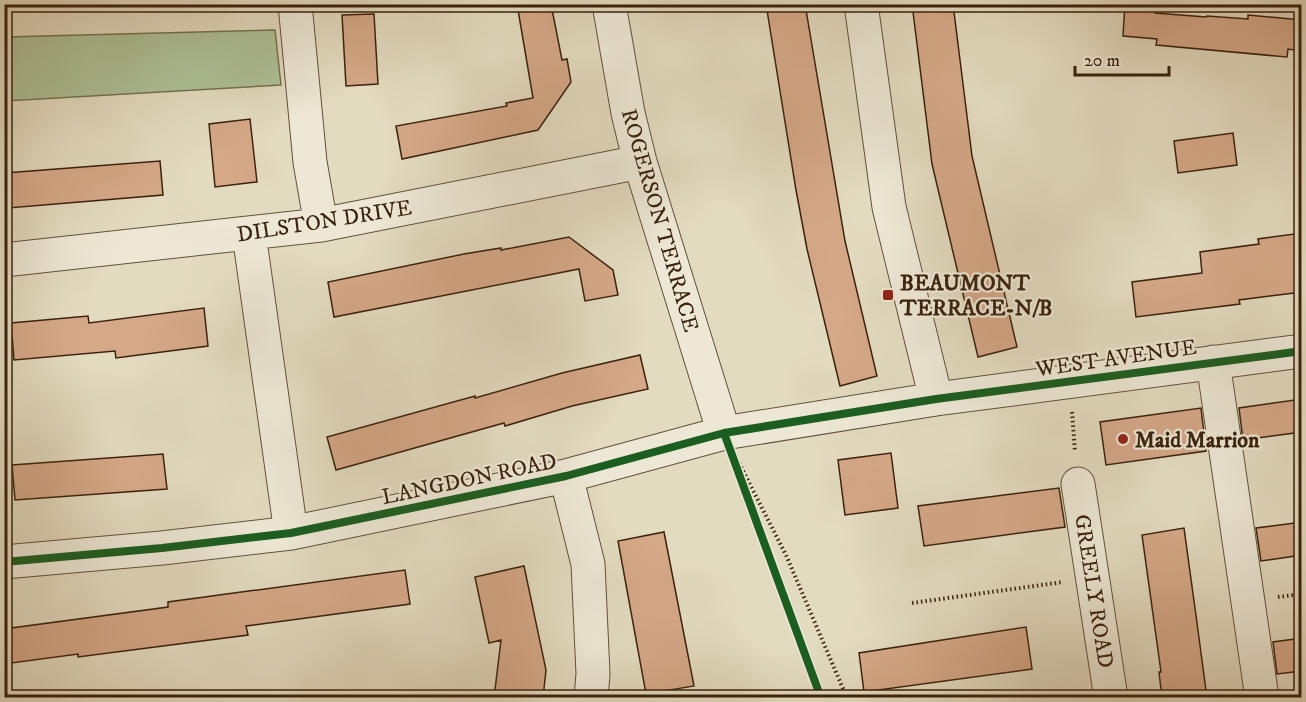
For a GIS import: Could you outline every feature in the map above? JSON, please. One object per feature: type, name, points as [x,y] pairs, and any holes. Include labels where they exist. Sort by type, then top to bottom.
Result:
[{"type":"street","points":[[295,4],[310,162],[321,225]]},
{"type":"street","name":"ROGERSON TERRACE","points":[[609,4],[628,113],[640,162],[724,433]]},
{"type":"street","points":[[861,4],[889,207],[936,399]]},
{"type":"street","name":"DILSTON DRIVE","points":[[4,260],[321,225],[640,162]]},
{"type":"street","points":[[249,234],[291,533]]},
{"type":"street","name":"WEST AVENUE","points":[[936,399],[1302,351]]},
{"type":"street","points":[[1213,362],[1262,698]]},
{"type":"street","name":"LANGDON ROAD","points":[[4,562],[162,548],[291,533],[566,476],[724,433],[936,399]]},
{"type":"street","points":[[566,476],[588,564],[593,674],[591,698]]},
{"type":"street","name":"GREELY ROAD","points":[[1078,484],[1111,698]]},
{"type":"path","points":[[1069,381],[1078,484]]},
{"type":"path","points":[[724,433],[750,506]]},
{"type":"path","points":[[724,433],[786,555],[847,698]]},
{"type":"path","points":[[912,603],[1093,578]]},
{"type":"green space","points":[[275,30],[281,85],[5,101],[5,37]]},
{"type":"building","points":[[517,4],[551,4],[562,60],[567,59],[571,82],[538,130],[402,159],[396,126],[507,106],[506,103],[533,98]]},
{"type":"building","points":[[766,4],[805,4],[845,241],[877,376],[840,386],[807,249]]},
{"type":"building","points":[[912,4],[953,4],[972,156],[1017,347],[978,357],[932,164]]},
{"type":"building","points":[[1125,4],[1156,4],[1155,13],[1248,19],[1248,15],[1302,20],[1302,51],[1288,49],[1287,57],[1156,45],[1157,39],[1123,36]]},
{"type":"building","points":[[374,14],[378,84],[346,86],[342,15]]},
{"type":"building","points":[[250,119],[257,182],[215,187],[209,124]]},
{"type":"building","points":[[1233,133],[1237,165],[1178,173],[1174,141]]},
{"type":"building","points":[[160,161],[163,195],[8,208],[5,173]]},
{"type":"building","points":[[1302,233],[1302,292],[1239,300],[1240,304],[1136,317],[1132,282],[1202,273],[1200,252],[1259,244],[1258,239]]},
{"type":"building","points":[[569,237],[613,270],[618,295],[585,301],[579,269],[334,317],[328,282],[464,254],[501,248],[501,250]]},
{"type":"building","points":[[204,308],[208,346],[116,358],[115,351],[14,360],[11,323],[88,316],[89,323]]},
{"type":"building","points":[[640,355],[648,389],[572,406],[505,426],[504,423],[336,470],[327,437],[562,373]]},
{"type":"building","points":[[1302,399],[1302,432],[1243,440],[1239,408]]},
{"type":"building","points":[[1201,408],[1206,451],[1106,465],[1100,422]]},
{"type":"building","points":[[891,453],[898,508],[845,515],[838,460]]},
{"type":"building","points":[[163,454],[167,489],[15,500],[12,465]]},
{"type":"building","points":[[1059,488],[1065,527],[924,546],[918,506]]},
{"type":"building","points":[[1302,522],[1302,555],[1261,561],[1256,528]]},
{"type":"building","points":[[1184,528],[1207,698],[1162,698],[1159,672],[1161,672],[1142,535]]},
{"type":"building","points":[[664,532],[694,686],[646,694],[618,541]]},
{"type":"building","points":[[524,566],[546,670],[543,698],[494,698],[501,640],[489,643],[475,577]]},
{"type":"building","points":[[405,570],[410,604],[246,626],[248,635],[4,664],[4,629],[168,607],[168,602]]},
{"type":"building","points":[[1026,627],[1032,669],[864,692],[859,653]]},
{"type":"building","points":[[1302,638],[1302,671],[1277,674],[1273,642]]},
{"type":"cycle path","points":[[4,562],[162,548],[291,533],[566,476],[724,433],[936,399],[1302,351]]},
{"type":"cycle path","points":[[724,433],[821,698]]},
{"type":"place","name":"BEAUMONT TERRACE-N/B","points":[[888,295]]},
{"type":"place","name":"Maid Marrion","points":[[1123,439]]}]
